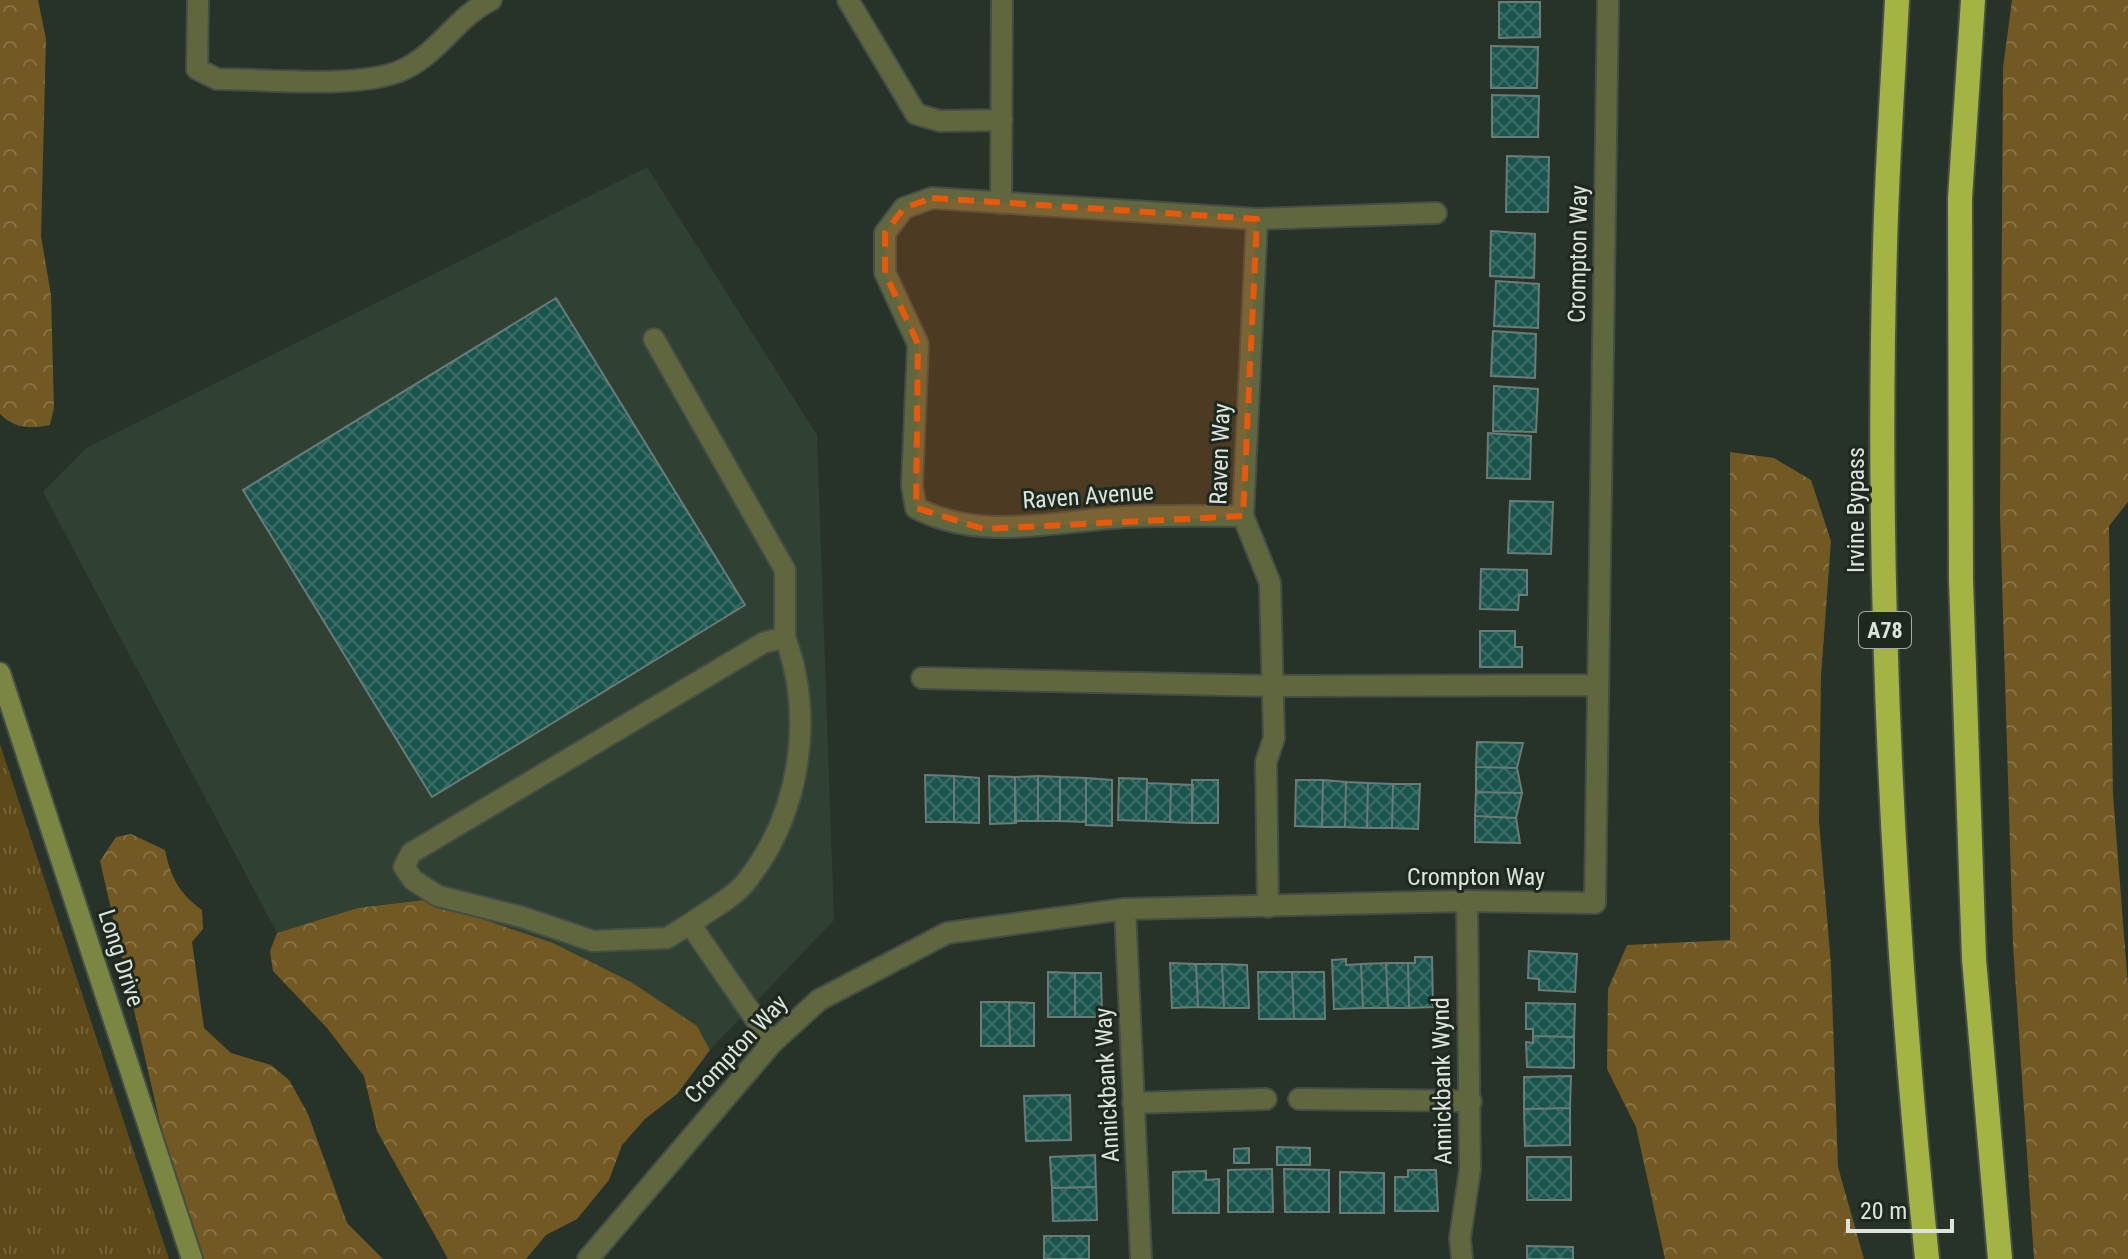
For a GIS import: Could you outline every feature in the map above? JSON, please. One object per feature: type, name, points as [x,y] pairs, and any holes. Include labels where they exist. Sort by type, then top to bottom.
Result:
[{"type":"highway","name":"Irvine Bypass","points":[[1897,0],[1885,248],[1884,603],[1904,1033],[1927,1259]]},
{"type":"highway","points":[[1973,0],[1960,198],[1961,580],[1974,959],[2000,1259]]},
{"type":"main road","name":"Long Drive","points":[[0,673],[192,1259]]},
{"type":"street","points":[[198,0],[197,69],[205,76],[217,79],[364,80],[400,71],[432,51],[477,7],[491,0]]},
{"type":"street","points":[[848,0],[910,106],[926,119],[1002,120]]},
{"type":"street","points":[[1002,0],[1001,203],[1257,219],[1436,213]]},
{"type":"street","name":"Crompton Way","points":[[588,1259],[772,1043],[819,1000],[947,933],[1125,909],[1467,901],[1595,903],[1608,0]]},
{"type":"street","name":"Raven Avenue","points":[[1001,203],[932,198],[904,208],[885,233],[885,273],[918,344],[912,486],[916,508],[937,519],[984,529],[1127,517],[1243,516]]},
{"type":"street","name":"Raven Way","points":[[1257,219],[1243,516],[1270,583],[1274,738],[1266,762],[1268,907]]},
{"type":"street","points":[[654,339],[785,570],[785,637],[795,663],[800,729],[798,772],[779,828],[744,885],[667,938],[593,941],[522,917],[438,896],[413,880],[404,867],[411,853],[763,643],[785,637]]},
{"type":"street","points":[[922,678],[1272,686],[1598,685]]},
{"type":"street","name":"Annickbank Wynd","points":[[1462,1259],[1460,1238],[1470,1169],[1471,1101],[1467,901]]},
{"type":"street","name":"Annickbank Way","points":[[1125,909],[1141,1259]]},
{"type":"street","points":[[690,924],[772,1043]]},
{"type":"street","points":[[1133,1103],[1266,1099]]},
{"type":"street","points":[[1299,1099],[1471,1101]]},
{"type":"highlighted area","points":[[932,198],[1257,219],[1243,516],[984,529],[916,508],[918,344],[885,273],[885,233],[904,208]]},
{"type":"shaded area","points":[[647,167],[817,435],[834,920],[710,1050],[697,1026],[317,922],[277,933],[43,492],[86,448]]},
{"type":"green space","points":[[0,0],[38,0],[46,39],[41,236],[51,295],[54,408],[50,425],[36,427],[17,425],[0,414]]},
{"type":"green space","points":[[2012,0],[2128,0],[2128,502],[2109,526],[2113,795],[2128,985],[2128,1259],[2034,1259],[2013,945],[2000,514],[2003,68]]},
{"type":"green space","points":[[1730,452],[1774,458],[1811,480],[1831,541],[1821,676],[1819,821],[1831,965],[1838,1167],[1864,1259],[1665,1259],[1636,1127],[1607,1069],[1608,989],[1627,945],[1730,940]]},
{"type":"green space","points":[[0,744],[169,1259],[0,1259]]},
{"type":"green space","points":[[131,834],[165,850],[177,884],[202,910],[203,929],[192,942],[204,1028],[231,1053],[271,1065],[289,1080],[308,1114],[347,1223],[383,1259],[195,1259],[189,1250],[100,861],[116,837]]},
{"type":"green space","points":[[425,900],[553,943],[631,982],[697,1026],[710,1050],[677,1094],[645,1119],[622,1145],[609,1180],[577,1219],[546,1235],[526,1259],[448,1259],[377,1131],[364,1076],[327,1028],[273,971],[270,951],[277,933],[358,908]]},
{"type":"building","points":[[1499,2],[1540,2],[1540,37],[1499,38]]},
{"type":"building","points":[[1491,46],[1538,47],[1537,88],[1491,88]]},
{"type":"building","points":[[1492,95],[1539,96],[1538,137],[1492,137]]},
{"type":"building","points":[[1507,156],[1549,157],[1548,212],[1506,212]]},
{"type":"building","points":[[1491,231],[1535,234],[1534,278],[1490,276]]},
{"type":"building","points":[[1496,281],[1539,284],[1538,328],[1494,326]]},
{"type":"building","points":[[556,298],[745,605],[432,797],[243,490]]},
{"type":"building","points":[[1493,331],[1536,334],[1535,378],[1491,376]]},
{"type":"building","points":[[1494,386],[1538,389],[1536,432],[1493,431]]},
{"type":"building","points":[[1488,433],[1531,436],[1530,479],[1487,478]]},
{"type":"building","points":[[1510,501],[1553,502],[1551,554],[1508,553]]},
{"type":"building","points":[[1481,569],[1527,570],[1527,595],[1519,595],[1518,610],[1480,609]]},
{"type":"building","points":[[1480,631],[1515,631],[1515,647],[1522,647],[1522,667],[1480,667]]},
{"type":"building","points":[[1477,742],[1523,743],[1517,768],[1476,767]]},
{"type":"building","points":[[1476,767],[1517,768],[1522,793],[1476,792]]},
{"type":"building","points":[[925,775],[954,776],[954,822],[926,822]]},
{"type":"building","points":[[954,776],[979,778],[979,823],[954,822]]},
{"type":"building","points":[[989,776],[1015,777],[1016,823],[990,824]]},
{"type":"building","points":[[1038,776],[1060,777],[1060,821],[1038,821]]},
{"type":"building","points":[[1038,776],[1038,821],[1015,821],[1015,777]]},
{"type":"building","points":[[1060,777],[1086,778],[1086,822],[1060,821]]},
{"type":"building","points":[[1086,778],[1112,780],[1112,826],[1086,825]]},
{"type":"building","points":[[1119,778],[1147,779],[1146,821],[1118,820]]},
{"type":"building","points":[[1192,780],[1218,780],[1218,823],[1192,823]]},
{"type":"building","points":[[1296,780],[1323,780],[1322,827],[1295,826]]},
{"type":"building","points":[[1323,780],[1346,782],[1345,827],[1322,827]]},
{"type":"building","points":[[1346,782],[1368,783],[1367,828],[1345,827]]},
{"type":"building","points":[[1147,783],[1171,784],[1170,822],[1146,821]]},
{"type":"building","points":[[1368,783],[1393,784],[1392,828],[1367,828]]},
{"type":"building","points":[[1171,784],[1193,785],[1192,823],[1170,822]]},
{"type":"building","points":[[1393,784],[1420,784],[1418,829],[1392,828]]},
{"type":"building","points":[[1476,792],[1522,793],[1516,818],[1475,816]]},
{"type":"building","points":[[1475,816],[1516,818],[1520,843],[1475,842]]},
{"type":"building","points":[[1529,951],[1577,954],[1575,992],[1539,990],[1539,979],[1528,978]]},
{"type":"building","points":[[1415,957],[1432,957],[1433,1007],[1409,1008],[1408,963],[1415,963]]},
{"type":"building","points":[[1346,959],[1346,965],[1361,964],[1363,1008],[1334,1009],[1332,960]]},
{"type":"building","points":[[1170,963],[1196,964],[1198,1007],[1172,1008]]},
{"type":"building","points":[[1386,963],[1408,963],[1409,1008],[1388,1008]]},
{"type":"building","points":[[1386,963],[1388,1008],[1363,1008],[1361,964]]},
{"type":"building","points":[[1196,964],[1222,964],[1224,1008],[1198,1007]]},
{"type":"building","points":[[1222,964],[1247,965],[1249,1008],[1224,1008]]},
{"type":"building","points":[[1048,972],[1075,973],[1075,1017],[1048,1017]]},
{"type":"building","points":[[1258,972],[1292,972],[1294,1019],[1259,1019]]},
{"type":"building","points":[[1292,972],[1324,972],[1325,1019],[1294,1019]]},
{"type":"building","points":[[1075,973],[1101,973],[1102,1017],[1075,1017]]},
{"type":"building","points":[[981,1002],[1009,1002],[1010,1046],[981,1046]]},
{"type":"building","points":[[1009,1002],[1034,1003],[1034,1046],[1010,1046]]},
{"type":"building","points":[[1526,1003],[1575,1004],[1574,1037],[1533,1036],[1533,1029],[1526,1029]]},
{"type":"building","points":[[1533,1036],[1574,1037],[1574,1068],[1527,1067],[1526,1042],[1533,1043]]},
{"type":"building","points":[[1571,1076],[1570,1108],[1524,1109],[1524,1077]]},
{"type":"building","points":[[1070,1095],[1071,1140],[1026,1141],[1024,1096]]},
{"type":"building","points":[[1570,1108],[1570,1145],[1525,1146],[1524,1109]]},
{"type":"building","points":[[1277,1147],[1310,1148],[1310,1165],[1277,1165]]},
{"type":"building","points":[[1249,1148],[1249,1163],[1234,1163],[1234,1149]]},
{"type":"building","points":[[1095,1155],[1096,1187],[1052,1188],[1050,1157]]},
{"type":"building","points":[[1527,1157],[1571,1157],[1571,1200],[1527,1200]]},
{"type":"building","points":[[1272,1169],[1273,1212],[1228,1212],[1228,1170]]},
{"type":"building","points":[[1284,1169],[1329,1170],[1329,1212],[1285,1212]]},
{"type":"building","points":[[1408,1170],[1436,1170],[1438,1211],[1395,1211],[1395,1177],[1408,1177]]},
{"type":"building","points":[[1206,1171],[1206,1180],[1219,1179],[1219,1213],[1173,1213],[1173,1172]]},
{"type":"building","points":[[1340,1172],[1384,1173],[1384,1213],[1340,1213]]},
{"type":"building","points":[[1096,1187],[1097,1220],[1053,1221],[1052,1188]]},
{"type":"building","points":[[1044,1236],[1089,1236],[1089,1259],[1044,1259]]},
{"type":"building","points":[[1527,1246],[1573,1247],[1573,1259],[1527,1259]]}]
